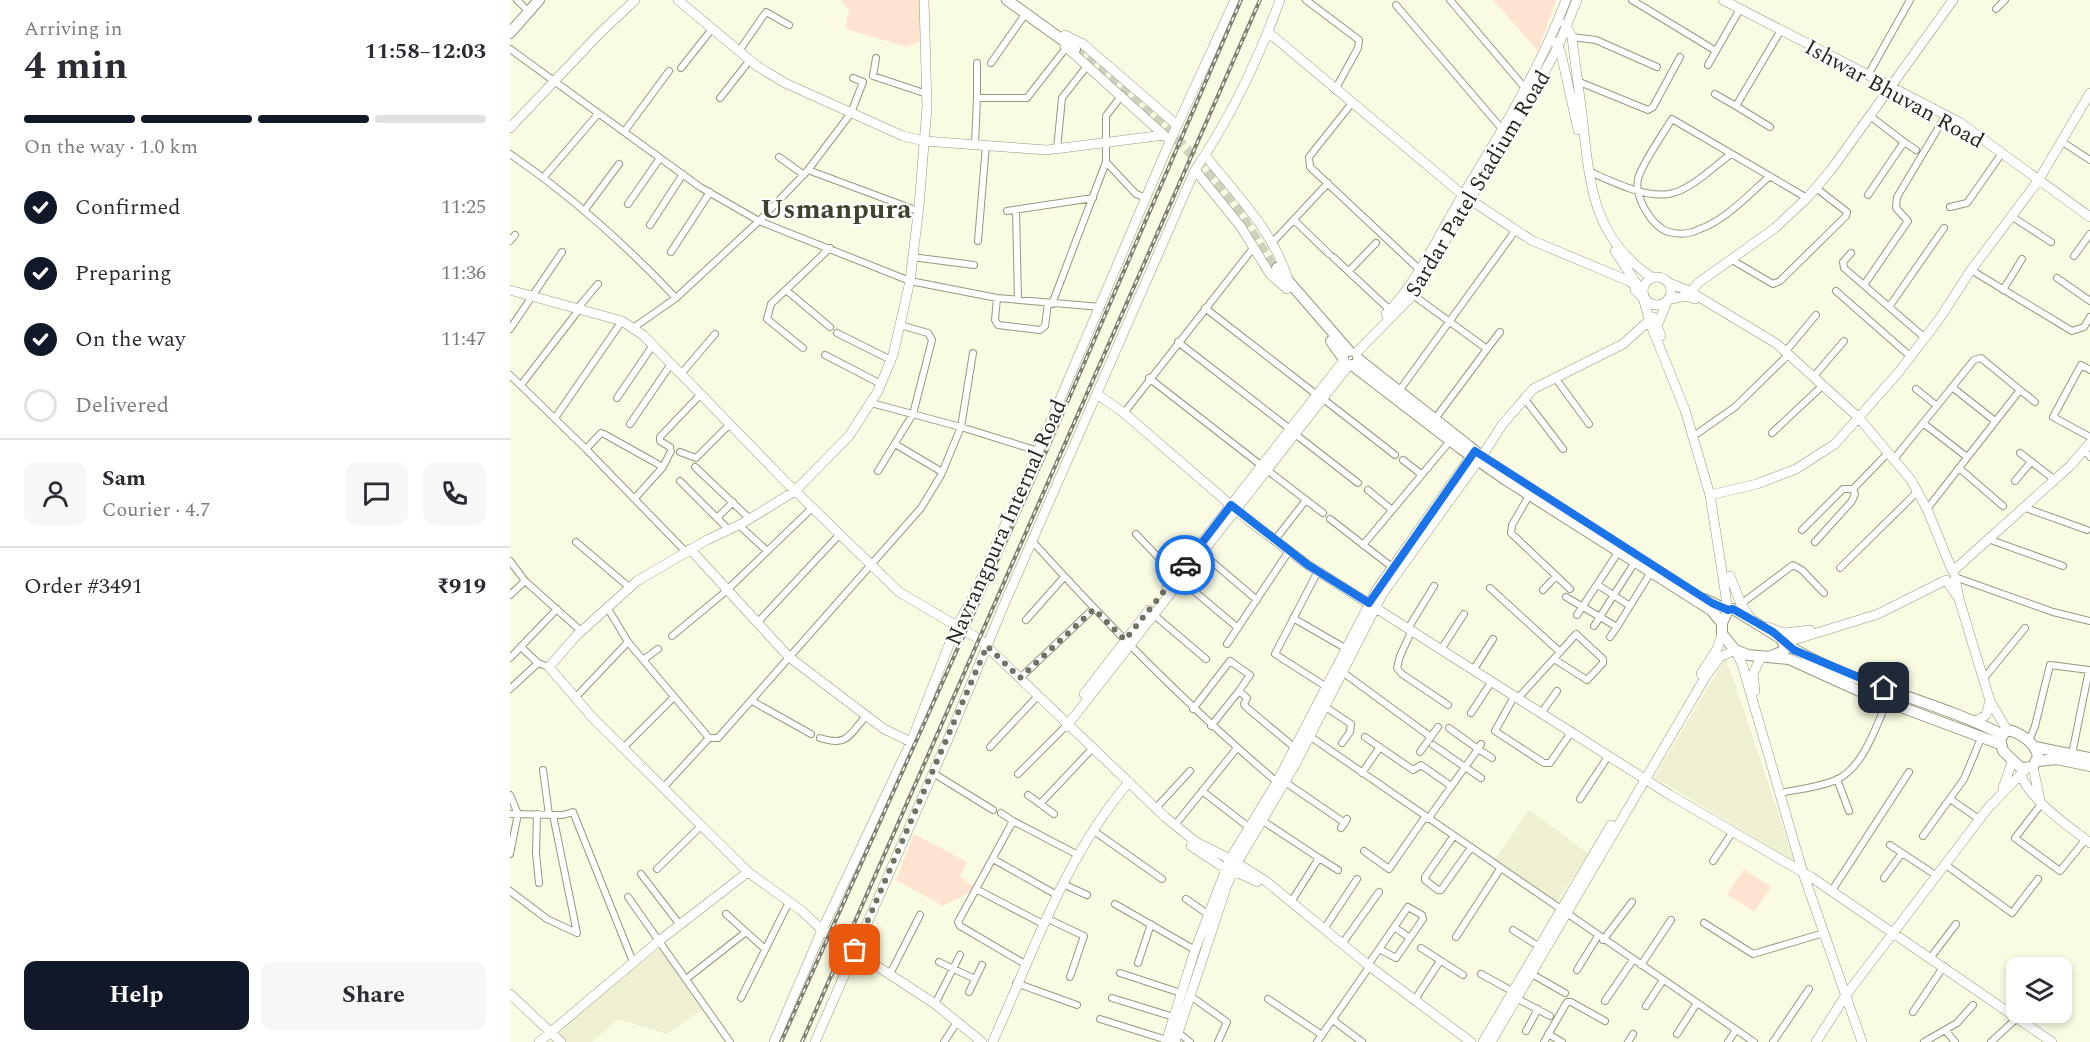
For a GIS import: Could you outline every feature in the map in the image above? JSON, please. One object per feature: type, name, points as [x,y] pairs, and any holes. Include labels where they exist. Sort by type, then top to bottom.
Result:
[{"type":"main road","points":[[510,33],[539,0]]},
{"type":"main road","points":[[1007,0],[1069,43]]},
{"type":"main road","points":[[1016,0],[1069,43]]},
{"type":"main road","points":[[510,23],[524,2]]},
{"type":"main road","points":[[1278,272],[1350,358],[1450,441],[1703,598],[1728,610],[1733,609],[1801,653],[1897,694],[1976,721],[2032,744],[2090,758]]},
{"type":"main road","points":[[1350,358],[1399,391],[1477,456],[1530,494],[1711,610],[1734,650],[1748,655],[1789,659],[1887,702],[1982,736],[2006,735]]},
{"type":"main road","points":[[1722,628],[1728,610]]},
{"type":"main road","points":[[1766,656],[1784,651],[1784,643]]},
{"type":"main road","points":[[2006,735],[2012,762],[2033,768],[2056,759],[2090,766]]},
{"type":"main road","points":[[2032,744],[2033,768]]},
{"type":"street","points":[[510,128],[635,0]]},
{"type":"street","points":[[678,0],[750,60],[785,83],[903,136],[924,141],[1057,149],[1167,138]]},
{"type":"street","points":[[549,668],[581,631],[630,587],[688,550],[750,519],[795,491],[849,436],[871,403],[891,360],[910,281],[927,94],[924,0]]},
{"type":"street","name":"Navrangpura Internal Road","points":[[774,1042],[822,930],[911,742],[956,627],[971,601],[1038,452],[1146,198],[1167,138],[1178,125],[1235,0]]},
{"type":"street","name":"Navrangpura Internal Road","points":[[816,1042],[933,773],[984,646],[1195,170],[1224,125],[1268,32],[1280,0]]},
{"type":"street","points":[[1306,0],[1359,40],[1358,48],[1335,90]]},
{"type":"street","points":[[1450,0],[1525,88]]},
{"type":"street","name":"Sardar Patel Stadium Road","points":[[1467,196],[1551,37],[1566,0]]},
{"type":"street","name":"Sardar Patel Stadium Road","points":[[1234,507],[1350,358],[1392,312],[1422,272],[1552,58],[1577,0]]},
{"type":"street","points":[[1632,0],[1716,51]]},
{"type":"street","name":"Ishwar Bhuvan Road","points":[[1723,0],[1946,115],[2090,217]]},
{"type":"street","points":[[1868,75],[1910,0]]},
{"type":"street","points":[[1172,1039],[1195,951],[1209,915],[1250,828],[1281,782],[1323,706],[1392,567],[1530,386],[1621,340],[1648,316],[1688,294],[1775,228],[1807,198],[1870,116],[1953,0]]},
{"type":"street","points":[[1996,9],[2005,0]]},
{"type":"street","points":[[1396,5],[1502,129]]},
{"type":"street","points":[[1708,64],[1740,9]]},
{"type":"street","points":[[739,51],[766,12],[789,25]]},
{"type":"street","points":[[991,63],[1026,13]]},
{"type":"street","points":[[1559,19],[1567,26],[1572,37],[1592,208],[1604,234],[1642,295],[1651,305],[1667,304]]},
{"type":"street","points":[[681,68],[712,29]]},
{"type":"street","points":[[1736,106],[1780,30]]},
{"type":"street","points":[[1268,32],[1335,90],[1467,196],[1515,231],[1563,255],[1616,275],[1642,295]]},
{"type":"street","points":[[1551,37],[1558,46],[1564,64],[1587,171],[1600,218],[1611,239],[1639,269],[1653,278]]},
{"type":"street","points":[[1572,37],[1596,40],[1657,67]]},
{"type":"street","points":[[1069,43],[1087,66],[1122,95],[1167,138]]},
{"type":"street","points":[[977,98],[1027,98],[1069,43]]},
{"type":"street","points":[[1069,43],[1083,44],[1178,125]]},
{"type":"street","points":[[510,49],[683,174],[759,221],[910,281],[998,298],[1101,307]]},
{"type":"street","points":[[1577,80],[1648,110],[1653,107],[1680,57]]},
{"type":"street","points":[[876,58],[873,76],[927,94]]},
{"type":"street","points":[[1552,58],[1564,64]]},
{"type":"street","points":[[720,98],[750,60]]},
{"type":"street","points":[[975,145],[977,63]]},
{"type":"street","points":[[1057,149],[1062,98],[1087,66]]},
{"type":"street","points":[[624,132],[669,71]]},
{"type":"street","points":[[633,328],[676,298],[759,221],[806,173],[851,113],[863,82],[853,78]]},
{"type":"street","points":[[1715,94],[1770,127]]},
{"type":"street","points":[[998,298],[995,320],[998,325],[1040,330],[1045,326],[1050,303],[1106,162],[1108,144],[1106,118],[1122,95]]},
{"type":"street","points":[[1713,494],[1756,484],[1796,469],[1835,444],[1902,377],[1911,357],[1971,270],[2038,181],[2088,99]]},
{"type":"street","points":[[1352,103],[1309,157],[1310,167],[1422,272]]},
{"type":"street","points":[[543,178],[598,114]]},
{"type":"street","points":[[1864,285],[1908,221],[1896,208],[1897,197],[1946,115]]},
{"type":"street","points":[[1870,116],[1916,150]]},
{"type":"street","points":[[1770,176],[1717,220],[1702,229],[1684,234],[1666,231],[1649,215],[1638,189],[1638,178],[1672,119],[1731,154],[1770,176],[1807,198]]},
{"type":"street","points":[[2061,141],[2090,160]]},
{"type":"street","points":[[1868,195],[1904,142]]},
{"type":"street","points":[[978,241],[986,146]]},
{"type":"street","points":[[1950,207],[1967,203],[2002,153]]},
{"type":"street","points":[[510,154],[584,211],[647,267],[676,298]]},
{"type":"street","points":[[1587,171],[1638,189],[1668,194],[1685,188],[1731,154]]},
{"type":"street","points":[[1205,155],[1271,244],[1285,268],[1288,286]]},
{"type":"street","points":[[779,157],[806,173],[918,211]]},
{"type":"street","points":[[628,204],[660,158]]},
{"type":"street","points":[[1106,162],[1136,194],[1146,198]]},
{"type":"street","points":[[584,211],[619,164]]},
{"type":"street","points":[[1195,170],[1220,199],[1270,274],[1288,286]]},
{"type":"street","points":[[650,225],[683,174]]},
{"type":"street","points":[[1271,244],[1328,183]]},
{"type":"street","points":[[1732,260],[1773,284],[1779,281],[1846,216],[1844,206],[1816,188]]},
{"type":"street","points":[[671,252],[710,192]]},
{"type":"street","points":[[1007,211],[1093,198]]},
{"type":"street","points":[[1016,210],[1018,300]]},
{"type":"street","points":[[2011,216],[2051,242]]},
{"type":"street","points":[[1294,220],[1392,312]]},
{"type":"street","points":[[1889,307],[1944,228]]},
{"type":"street","points":[[1399,391],[1515,231]]},
{"type":"street","points":[[2074,256],[2090,234]]},
{"type":"street","points":[[510,241],[515,235]]},
{"type":"street","points":[[1349,271],[1376,243]]},
{"type":"street","points":[[1124,413],[1149,378],[1254,247]]},
{"type":"street","points":[[803,348],[767,319],[771,304],[830,249]]},
{"type":"street","points":[[510,329],[562,252]]},
{"type":"street","points":[[1851,253],[1844,262],[1845,268],[1925,338]]},
{"type":"street","points":[[912,257],[974,266]]},
{"type":"street","points":[[2003,290],[2022,259]]},
{"type":"street","points":[[1971,270],[2072,331],[2084,327],[2090,317]]},
{"type":"street","name":"Sardar Patel Stadium Road","points":[[1392,312],[1413,295],[1422,272]]},
{"type":"street","points":[[1728,610],[1726,586],[1714,528],[1713,494],[1685,410],[1642,295],[1647,281],[1653,278],[1661,278],[1688,294],[1786,354],[1815,375],[1911,480],[1927,509],[1949,574]]},
{"type":"street","points":[[2057,278],[2090,301]]},
{"type":"street","points":[[1669,283],[1673,291],[1657,326],[1698,433],[1732,585],[1741,604],[1756,622],[1784,633],[1807,631],[1876,610],[1949,574],[2053,612],[2090,620]]},
{"type":"street","points":[[521,385],[598,284]]},
{"type":"street","points":[[510,290],[576,311],[622,321],[633,328],[671,363],[795,491],[911,601],[984,646],[1020,678],[1089,752],[1175,825],[1196,842],[1264,887],[1462,1042]]},
{"type":"street","points":[[786,290],[830,327]]},
{"type":"street","points":[[1836,291],[1911,357]]},
{"type":"street","points":[[1413,295],[1487,349]]},
{"type":"street","points":[[1206,308],[1395,455]]},
{"type":"street","points":[[1698,433],[1735,407],[1786,354],[1816,315]]},
{"type":"street","points":[[1172,1039],[1174,1017],[1185,994],[1232,866],[1263,821],[1295,748],[1306,734],[1325,686],[1372,605],[1477,456],[1524,398],[1533,390],[1623,344],[1648,316]]},
{"type":"street","points":[[555,418],[622,321]]},
{"type":"street","points":[[878,471],[913,414],[931,336],[900,325]]},
{"type":"street","points":[[1435,419],[1500,332]]},
{"type":"street","points":[[837,333],[891,360]]},
{"type":"street","points":[[681,374],[715,334]]},
{"type":"street","points":[[1815,375],[1844,341]]},
{"type":"street","points":[[1178,342],[1358,483]]},
{"type":"street","points":[[616,398],[653,345]]},
{"type":"street","points":[[663,788],[709,738],[718,738],[921,508],[942,472],[961,427],[973,353]]},
{"type":"street","points":[[1786,354],[1820,388],[1858,420]]},
{"type":"street","points":[[825,355],[881,384]]},
{"type":"street","points":[[1802,530],[1843,489],[1853,489],[1889,457],[1923,423],[1977,358],[2035,402]]},
{"type":"street","points":[[630,424],[671,363]]},
{"type":"street","points":[[2090,370],[2081,365],[2053,417],[2090,437]]},
{"type":"street","points":[[510,375],[727,589],[789,657],[884,729],[911,742]]},
{"type":"street","points":[[1149,378],[1323,513]]},
{"type":"street","points":[[1556,379],[1589,424]]},
{"type":"street","points":[[1952,387],[1995,421]]},
{"type":"street","points":[[1772,433],[1820,388]]},
{"type":"street","points":[[1916,389],[1937,406]]},
{"type":"street","points":[[1927,509],[2020,390]]},
{"type":"street","points":[[635,498],[663,466],[671,449],[660,441],[660,437],[701,394]]},
{"type":"street","points":[[1096,394],[1124,413],[1274,541],[1318,571],[1643,778],[1732,833],[1807,875],[1895,932],[2006,1010]]},
{"type":"street","points":[[1524,398],[1563,449]]},
{"type":"street","points":[[871,403],[961,427],[1038,452]]},
{"type":"street","points":[[1923,423],[1967,457]]},
{"type":"street","points":[[680,452],[696,458],[730,424]]},
{"type":"street","points":[[586,448],[601,433],[663,466]]},
{"type":"street","points":[[1363,545],[1450,441]]},
{"type":"street","points":[[895,444],[942,472]]},
{"type":"street","points":[[1784,643],[1878,614],[1949,574],[2088,450]]},
{"type":"street","points":[[2020,453],[2055,480]]},
{"type":"street","points":[[1889,457],[1923,509],[1959,599],[1985,680],[2006,735]]},
{"type":"street","points":[[1403,460],[1421,474]]},
{"type":"street","points":[[2015,481],[2031,462]]},
{"type":"street","points":[[695,467],[750,519]]},
{"type":"street","points":[[1959,468],[2003,506]]},
{"type":"street","points":[[680,481],[729,530]]},
{"type":"street","points":[[1815,542],[1852,501],[1855,494],[1853,489]]},
{"type":"street","points":[[1368,490],[1392,510]]},
{"type":"street","points":[[1530,494],[1512,525],[1511,533],[1570,589]]},
{"type":"street","points":[[1840,568],[1914,495]]},
{"type":"street","points":[[1274,541],[1306,500]]},
{"type":"street","points":[[717,518],[733,502]]},
{"type":"street","points":[[672,636],[727,589],[813,507]]},
{"type":"street","points":[[1128,642],[1153,614],[1178,578],[1203,554],[1234,507]]},
{"type":"street","points":[[1018,774],[1064,724],[1234,507]]},
{"type":"street","points":[[2023,507],[2087,530]]},
{"type":"street","points":[[1330,519],[1392,567]]},
{"type":"street","points":[[739,525],[766,550]]},
{"type":"street","points":[[758,622],[840,534]]},
{"type":"street","points":[[1136,534],[1178,578],[1238,628]]},
{"type":"street","points":[[1988,539],[2063,566]]},
{"type":"street","points":[[1032,541],[1094,609],[1211,726],[1281,782],[1344,823]]},
{"type":"street","points":[[576,543],[630,587]]},
{"type":"street","points":[[1227,644],[1289,551]]},
{"type":"street","points":[[1577,615],[1619,552]]},
{"type":"street","points":[[1203,554],[1257,600]]},
{"type":"street","points":[[510,561],[525,581],[581,631]]},
{"type":"street","points":[[1594,626],[1635,562]]},
{"type":"street","points":[[1741,604],[1793,565],[1802,570],[1824,593]]},
{"type":"street","points":[[1318,571],[1275,654],[1325,686]]},
{"type":"street","points":[[1610,637],[1651,572]]},
{"type":"street","points":[[1543,590],[1556,576]]},
{"type":"street","points":[[1026,620],[1065,577]]},
{"type":"street","points":[[510,595],[525,581]]},
{"type":"street","points":[[1598,585],[1630,606]]},
{"type":"street","points":[[1434,586],[1410,628],[1397,668],[1402,674],[1448,705]]},
{"type":"street","points":[[1490,588],[1560,652]]},
{"type":"street","points":[[1566,597],[1617,627]]},
{"type":"street","points":[[607,607],[628,642],[709,738]]},
{"type":"street","points":[[510,658],[557,609]]},
{"type":"street","points":[[1020,678],[1094,609]]},
{"type":"street","points":[[1153,614],[1206,659]]},
{"type":"street","points":[[1442,648],[1464,614]]},
{"type":"street","points":[[1293,618],[1345,648]]},
{"type":"street","points":[[1483,1042],[1526,975],[1679,717],[1717,649],[1722,628]]},
{"type":"street","points":[[2006,735],[1989,701],[1985,680],[2025,628]]},
{"type":"street","points":[[1554,659],[1587,681],[1603,663],[1602,659],[1576,634],[1517,696],[1495,731],[1540,760],[1550,763],[1572,731]]},
{"type":"street","points":[[1801,653],[1799,644],[1808,635]]},
{"type":"street","points":[[1474,669],[1493,639]]},
{"type":"street","points":[[575,698],[628,642]]},
{"type":"street","points":[[984,646],[1035,699],[1184,840],[1291,902],[1367,967],[1471,1042]]},
{"type":"street","points":[[521,647],[537,663],[549,668],[623,748],[748,872],[822,930],[988,1041],[1044,921],[1078,855],[1127,784]]},
{"type":"street","points":[[643,660],[658,649]]},
{"type":"street","points":[[1679,717],[1720,657],[1734,650],[1742,664],[1824,933],[1869,1042]]},
{"type":"street","points":[[1766,656],[1753,674],[1755,690],[1807,875],[1848,993],[1862,1042]]},
{"type":"street","points":[[1193,709],[1230,661],[1250,675],[1211,726]]},
{"type":"street","points":[[510,689],[537,663]]},
{"type":"street","points":[[2032,744],[2050,665],[2090,668],[2088,691],[2072,754]]},
{"type":"street","points":[[1341,671],[1431,737]]},
{"type":"street","points":[[1471,712],[1492,680]]},
{"type":"street","points":[[1239,691],[1247,698],[1244,704],[1246,707],[1295,748]]},
{"type":"street","points":[[1542,712],[1557,691]]},
{"type":"street","points":[[623,748],[674,696]]},
{"type":"street","points":[[990,747],[1035,699]]},
{"type":"street","points":[[752,701],[811,734]]},
{"type":"street","points":[[1976,721],[1986,715],[1989,701]]},
{"type":"street","points":[[1785,792],[1837,779],[1861,757],[1887,702]]},
{"type":"street","points":[[1323,706],[1351,724],[1350,732],[1342,744]]},
{"type":"street","points":[[820,738],[837,744],[843,742],[867,715]]},
{"type":"street","points":[[1420,752],[1438,727]]},
{"type":"street","points":[[1449,728],[1479,746],[1492,758]]},
{"type":"street","points":[[1306,734],[1470,849],[1754,1042]]},
{"type":"street","points":[[1923,836],[1964,779],[1982,736]]},
{"type":"street","points":[[1365,737],[1413,770],[1421,765],[1451,786]]},
{"type":"street","points":[[1433,745],[1481,778]]},
{"type":"street","points":[[1364,851],[1389,869],[1479,746]]},
{"type":"street","points":[[1362,773],[1380,747]]},
{"type":"street","points":[[1175,825],[1237,748]]},
{"type":"street","points":[[1040,804],[1089,752]]},
{"type":"street","points":[[1580,799],[1609,755]]},
{"type":"street","points":[[2002,791],[2012,762]]},
{"type":"street","points":[[1816,1042],[1848,993],[1979,819],[2002,791],[2033,768]]},
{"type":"street","points":[[2033,768],[2023,781],[2041,802],[2088,841],[2060,871],[2015,838],[2041,802],[2033,768]]},
{"type":"street","points":[[510,891],[547,919],[577,933],[543,770]]},
{"type":"street","points":[[1156,808],[1190,771]]},
{"type":"street","points":[[1831,892],[1909,772]]},
{"type":"street","points":[[933,773],[993,810]]},
{"type":"street","points":[[1837,779],[1849,811]]},
{"type":"street","points":[[1202,791],[1250,828]]},
{"type":"street","points":[[510,795],[518,814],[510,854]]},
{"type":"street","points":[[1028,795],[1054,814]]},
{"type":"street","points":[[1950,799],[1979,819]]},
{"type":"street","points":[[510,814],[551,815],[573,812],[633,962]]},
{"type":"street","points":[[1000,813],[1078,855]]},
{"type":"street","points":[[537,814],[536,853],[539,883]]},
{"type":"street","points":[[1013,821],[959,924],[1025,963]]},
{"type":"street","points":[[1263,821],[1338,870]]},
{"type":"street","points":[[657,869],[701,826]]},
{"type":"street","points":[[1094,831],[1162,879]]},
{"type":"street","points":[[1713,861],[1732,833]]},
{"type":"street","points":[[1453,837],[1425,877],[1425,880],[1438,890],[1441,890],[1470,849]]},
{"type":"street","points":[[1890,845],[1937,876]]},
{"type":"street","points":[[1884,879],[1902,853]]},
{"type":"street","points":[[1291,902],[1319,858]]},
{"type":"street","points":[[993,859],[1057,895]]},
{"type":"street","points":[[1946,865],[2012,913],[2038,879]]},
{"type":"street","points":[[1456,937],[1500,869]]},
{"type":"street","points":[[539,1042],[660,940],[748,872]]},
{"type":"street","points":[[641,874],[680,925]]},
{"type":"street","points":[[1324,929],[1357,879]]},
{"type":"street","points":[[1063,884],[1087,895]]},
{"type":"street","points":[[976,889],[1044,921],[1084,936],[1070,977]]},
{"type":"street","points":[[1342,944],[1379,892]]},
{"type":"street","points":[[628,897],[730,1042]]},
{"type":"street","points":[[1186,900],[1209,915]]},
{"type":"street","points":[[741,998],[789,902]]},
{"type":"street","points":[[1577,970],[1600,938],[1632,902]]},
{"type":"street","points":[[1115,904],[1195,951]]},
{"type":"street","points":[[1317,1042],[1333,1020],[1367,967],[1408,907],[1422,915],[1423,919],[1395,959],[1379,950]]},
{"type":"street","points":[[1526,975],[1538,946],[1562,912]]},
{"type":"street","points":[[726,914],[765,950]]},
{"type":"street","points":[[890,974],[921,915]]},
{"type":"street","points":[[1641,965],[1671,920]]},
{"type":"street","points":[[1704,923],[1753,954],[1824,933]]},
{"type":"street","points":[[1138,963],[1151,924]]},
{"type":"street","points":[[1931,957],[1956,924]]},
{"type":"street","points":[[1394,927],[1410,938]]},
{"type":"street","points":[[1513,930],[1538,946]]},
{"type":"street","points":[[690,976],[746,932]]},
{"type":"street","points":[[1421,948],[1462,975]]},
{"type":"street","points":[[934,1004],[960,955]]},
{"type":"street","points":[[1605,1001],[1633,960]]},
{"type":"street","points":[[1414,1001],[1440,961]]},
{"type":"street","points":[[939,962],[975,979]]},
{"type":"street","points":[[969,992],[982,965]]},
{"type":"street","points":[[1913,1011],[1944,966]]},
{"type":"street","points":[[1120,973],[1185,994],[1227,1022],[1218,1042]]},
{"type":"street","points":[[1481,974],[1550,1016]]},
{"type":"street","points":[[1526,975],[1565,993]]},
{"type":"street","points":[[1646,1006],[1663,980]]},
{"type":"street","points":[[1016,983],[1077,1005]]},
{"type":"street","points":[[1773,1042],[1809,989]]},
{"type":"street","points":[[510,994],[561,1042]]},
{"type":"street","points":[[1491,1042],[1514,994]]},
{"type":"street","points":[[1112,998],[1174,1017]]},
{"type":"street","points":[[1268,999],[1322,1035]]},
{"type":"street","points":[[1544,1042],[1567,1002],[1605,1021]]},
{"type":"street","points":[[1677,1034],[1697,1003]]},
{"type":"street","points":[[1924,1042],[1946,1031],[1973,1005]]},
{"type":"street","points":[[1526,1031],[1538,1009]]},
{"type":"street","points":[[1100,1019],[1190,1042]]},
{"type":"street","points":[[1333,1020],[1362,1042]]},
{"type":"street","points":[[944,1042],[958,1023]]},
{"type":"street","points":[[1991,1042],[2012,1023]]},
{"type":"street","points":[[2024,1023],[2048,1041]]},
{"type":"street","points":[[1728,1042],[1736,1030]]},
{"type":"street","points":[[1946,1031],[1955,1042]]},
{"type":"street","points":[[1548,1034],[1562,1042]]},
{"type":"street","points":[[1628,1042],[1634,1034]]},
{"type":"shaded area","points":[[841,0],[920,0],[922,40],[907,47],[846,29],[847,17],[850,13]]},
{"type":"shaded area","points":[[1493,0],[1556,0],[1538,51]]},
{"type":"shaded area","points":[[1726,658],[1794,861],[1654,777]]},
{"type":"shaded area","points":[[1529,810],[1589,854],[1556,903],[1494,861]]},
{"type":"shaded area","points":[[914,834],[967,862],[960,876],[976,889],[943,906],[896,880]]},
{"type":"shaded area","points":[[1744,869],[1771,887],[1754,912],[1727,894]]},
{"type":"shaded area","points":[[660,948],[702,1010],[667,1034],[618,1019],[592,1042],[565,1042],[554,1033]]},
{"type":"tunnel","points":[[1075,49],[1126,92],[1191,153],[1235,207],[1278,275]]},
{"type":"railway","points":[[781,1042],[1045,454],[1241,0]]},
{"type":"railway","points":[[802,1042],[1260,0]]},
{"type":"way so far","points":[[855,950],[987,646],[1020,678],[1094,609],[1125,640],[1185,565]]},
{"type":"district","name":"Usmanpura","points":[[836,208]]},
{"type":"route","points":[[1185,565],[1231,505],[1274,541],[1369,603],[1410,541],[1435,510],[1475,451],[1509,475],[1712,603],[1728,610],[1733,609],[1751,619],[1801,653],[1884,688]]}]
